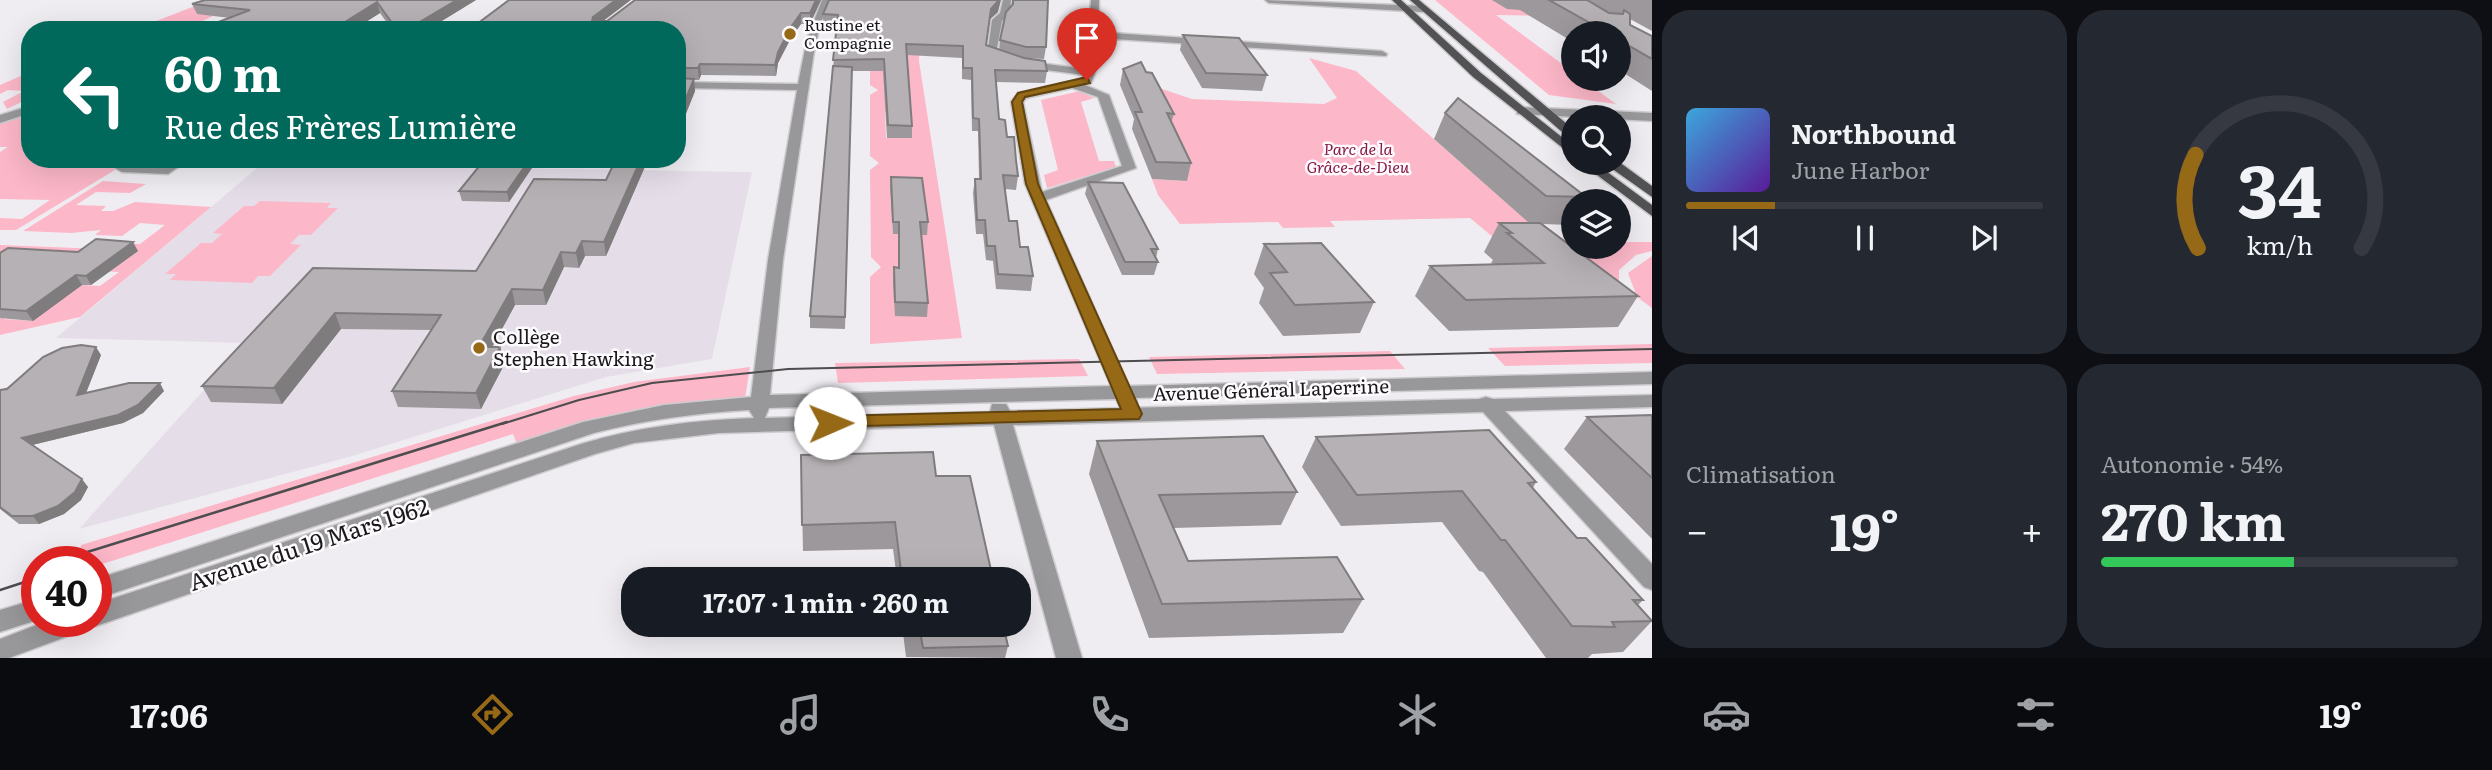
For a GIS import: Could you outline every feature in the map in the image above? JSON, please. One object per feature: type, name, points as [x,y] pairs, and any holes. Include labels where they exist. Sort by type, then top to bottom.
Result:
[{"type":"main road","points":[[1413,0],[1561,125]]},
{"type":"main road","points":[[1400,4],[1521,111],[1561,143]]},
{"type":"main road","points":[[1603,175],[1652,212]]},
{"type":"main road","points":[[1627,175],[1652,193]]},
{"type":"street","points":[[758,425],[763,345],[804,87],[814,29],[826,0]]},
{"type":"street","points":[[1007,0],[1004,14],[997,20],[991,55],[1023,64],[1090,73]]},
{"type":"street","points":[[1095,0],[1090,73],[1087,80],[1022,95],[1017,102],[1032,184],[1133,414]]},
{"type":"street","points":[[1269,0],[1400,4],[1423,9]]},
{"type":"street","points":[[1093,35],[1382,54]]},
{"type":"street","points":[[1038,198],[1129,168],[1103,95],[1072,84]]},
{"type":"street","points":[[686,85],[804,87]]},
{"type":"street","points":[[1521,111],[1652,117]]},
{"type":"street","points":[[0,119],[21,112]]},
{"type":"street","points":[[122,168],[171,168]]},
{"type":"street","name":"Avenue Général Laperrine","points":[[519,461],[634,436],[719,426],[999,408],[1123,394],[1652,378]]},
{"type":"street","points":[[1469,385],[1652,580]]},
{"type":"street","name":"Avenue Général Laperrine","points":[[519,461],[626,418],[699,407],[760,402],[1133,414],[1650,402]]},
{"type":"street","points":[[999,408],[1069,658]]},
{"type":"street","name":"Avenue du 19 Mars 1962","points":[[112,584],[519,461]]},
{"type":"street","name":"Avenue du 19 Mars 1962","points":[[112,610],[446,499],[519,461]]},
{"type":"street","points":[[0,621],[21,614]]},
{"type":"street","points":[[0,650],[35,637]]},
{"type":"shaded area","name":"Collège Stephen Hawking","points":[[257,168],[752,172],[712,359],[606,377],[349,457],[79,529],[246,343],[56,338]]},
{"type":"green space","points":[[1435,0],[1504,0],[1551,16],[1496,15],[1561,63],[1561,91],[1598,91],[1616,104],[1549,95]]},
{"type":"green space","points":[[200,4],[208,9],[195,14],[218,14],[203,21],[156,21]]},
{"type":"green space","points":[[920,12],[919,61],[962,338],[870,344],[870,277],[881,267],[871,257],[870,170],[879,163],[870,156],[870,95],[878,90],[870,85],[870,60]],"holes":[[[885,112],[909,112],[911,138],[886,138]],[[890,190],[921,190],[893,234]]]},
{"type":"green space","name":"Parc de la Grâce-de-Dieu","points":[[1309,58],[1356,71],[1531,224],[1511,252],[1470,218],[1330,221],[1335,227],[1283,228],[1278,222],[1180,224],[1158,195],[1152,179],[1186,181],[1147,84],[1192,99],[1324,104],[1337,98]]},
{"type":"green space","points":[[21,76],[21,91],[8,90],[0,94],[0,85]]},
{"type":"green space","points":[[1080,91],[1094,98],[1081,102],[1099,161],[1114,161],[1116,167],[1047,188],[1044,175],[1058,170],[1041,100]]},
{"type":"green space","points":[[21,93],[21,102],[7,109],[3,102]]},
{"type":"green space","points":[[21,116],[21,168],[118,168],[16,230],[0,230],[0,218],[22,219],[50,200],[0,199],[0,152],[8,147],[0,147],[0,124]]},
{"type":"green space","points":[[103,181],[146,184],[130,193],[96,192],[76,205],[106,206],[101,211],[113,211],[135,202],[211,207],[80,317],[0,335],[0,304],[4,319],[33,321],[64,284],[100,286],[119,272],[0,265],[0,245],[102,249],[110,243],[140,244],[165,225],[140,223],[122,236],[95,235],[101,230],[71,233],[23,231]]},
{"type":"green space","points":[[260,201],[331,203],[327,208],[338,208],[311,235],[299,235],[290,244],[301,245],[270,276],[258,276],[252,283],[170,280],[176,274],[165,274],[201,243],[212,243],[222,234],[213,233],[244,206],[254,206]]},
{"type":"green space","points":[[1549,240],[1561,240],[1561,248]]},
{"type":"green space","points":[[1631,242],[1652,242],[1652,251],[1636,255],[1619,270],[1619,281],[1623,290],[1577,259],[1631,259]]},
{"type":"green space","points":[[1652,256],[1652,308],[1637,297],[1628,273]]},
{"type":"green space","points":[[1652,344],[1652,363],[1505,366],[1488,348]]},
{"type":"green space","points":[[1390,351],[1405,369],[1157,374],[1149,357]]},
{"type":"green space","points":[[1079,359],[1088,376],[838,383],[835,363]]},
{"type":"green space","points":[[750,367],[745,398],[623,413],[517,444],[513,434],[112,561],[112,546],[81,546],[574,396],[634,382]]},
{"type":"building","points":[[205,0],[457,0],[421,21],[391,21],[377,2],[346,21],[221,21],[250,10],[192,4]]},
{"type":"building","points":[[509,0],[616,0],[593,17],[592,21],[481,21]]},
{"type":"building","points":[[635,0],[816,0],[810,13],[801,13],[791,27],[778,52],[775,65],[700,64],[698,68],[686,68],[686,21],[607,21]]},
{"type":"building","points":[[829,0],[999,0],[991,9],[986,45],[1024,58],[1045,61],[1047,71],[995,70],[999,119],[1005,120],[1007,137],[1014,137],[1018,176],[1003,175],[1009,221],[1017,221],[1020,247],[1028,247],[1033,276],[998,274],[995,246],[987,246],[985,220],[977,220],[975,179],[981,179],[979,119],[973,118],[972,68],[963,68],[963,46],[906,44],[912,126],[888,125],[884,59],[833,60],[838,15],[823,14]]},
{"type":"building","points":[[1013,0],[1048,0],[1046,47],[1026,47],[1000,40],[1006,12]]},
{"type":"building","points":[[1549,0],[1587,0],[1609,13],[1623,14],[1624,10],[1630,14],[1630,21],[1587,21]]},
{"type":"building","points":[[1631,26],[1652,36],[1652,59],[1631,47]]},
{"type":"building","points":[[1183,35],[1239,38],[1267,75],[1206,73]]},
{"type":"building","points":[[1141,62],[1146,72],[1152,73],[1174,114],[1167,113],[1191,163],[1156,162],[1135,112],[1142,112],[1123,69]]},
{"type":"building","points":[[833,66],[852,67],[845,317],[810,316]]},
{"type":"building","points":[[686,79],[694,79],[686,98]]},
{"type":"building","points":[[1458,98],[1576,189],[1561,189],[1561,196],[1546,196],[1445,113]]},
{"type":"building","points":[[478,168],[524,168],[507,192],[459,191]]},
{"type":"building","points":[[612,168],[637,168],[604,242],[582,241],[576,253],[561,252],[543,290],[512,289],[479,347],[500,347],[476,393],[392,391],[441,315],[335,313],[274,388],[202,386],[313,268],[476,271],[534,179],[606,180]]},
{"type":"building","points":[[891,177],[922,178],[928,222],[920,222],[928,303],[895,302],[894,267],[899,268],[899,222],[893,222]]},
{"type":"building","points":[[1088,182],[1123,183],[1158,249],[1151,249],[1158,262],[1125,262]]},
{"type":"building","points":[[1499,223],[1540,223],[1561,239],[1561,259],[1588,259],[1638,296],[1466,300],[1430,266],[1544,263],[1507,233],[1512,233]]},
{"type":"building","points":[[96,239],[133,242],[86,276],[76,275],[26,311],[0,309],[0,253],[8,248],[78,252]]},
{"type":"building","points":[[1321,243],[1374,302],[1295,305],[1270,273],[1287,272],[1264,244]]},
{"type":"building","points":[[81,345],[96,347],[77,395],[129,383],[160,383],[138,405],[118,415],[22,438],[82,479],[75,492],[58,506],[33,516],[12,516],[0,507],[0,390],[7,389],[43,357],[62,348]]},
{"type":"building","points":[[1652,415],[1652,478],[1587,417]]},
{"type":"building","points":[[1489,430],[1536,482],[1528,483],[1577,538],[1586,538],[1643,600],[1633,600],[1652,621],[1612,622],[1615,627],[1572,626],[1505,540],[1501,540],[1462,491],[1357,495],[1316,437]]},
{"type":"building","points":[[1263,436],[1297,492],[1159,495],[1188,561],[1337,557],[1363,599],[1162,604],[1097,441]]},
{"type":"building","points":[[933,452],[936,476],[970,476],[990,567],[901,567],[895,522],[802,525],[801,455]]},
{"type":"building","points":[[921,637],[1006,637],[1008,646],[923,648]]},
{"type":"tram line","points":[[502,424],[579,400],[652,383],[788,369],[1652,349]]},
{"type":"tram line","points":[[107,546],[507,422]]},
{"type":"tram line","points":[[0,590],[21,583]]},
{"type":"place","name":"Rustine et Compagnie","points":[[790,34]]},
{"type":"place","name":"Collège Stephen Hawking","points":[[479,348]]},
{"type":"route","points":[[830,423],[1133,414],[1032,184],[1017,102],[1022,95],[1087,80]]}]
